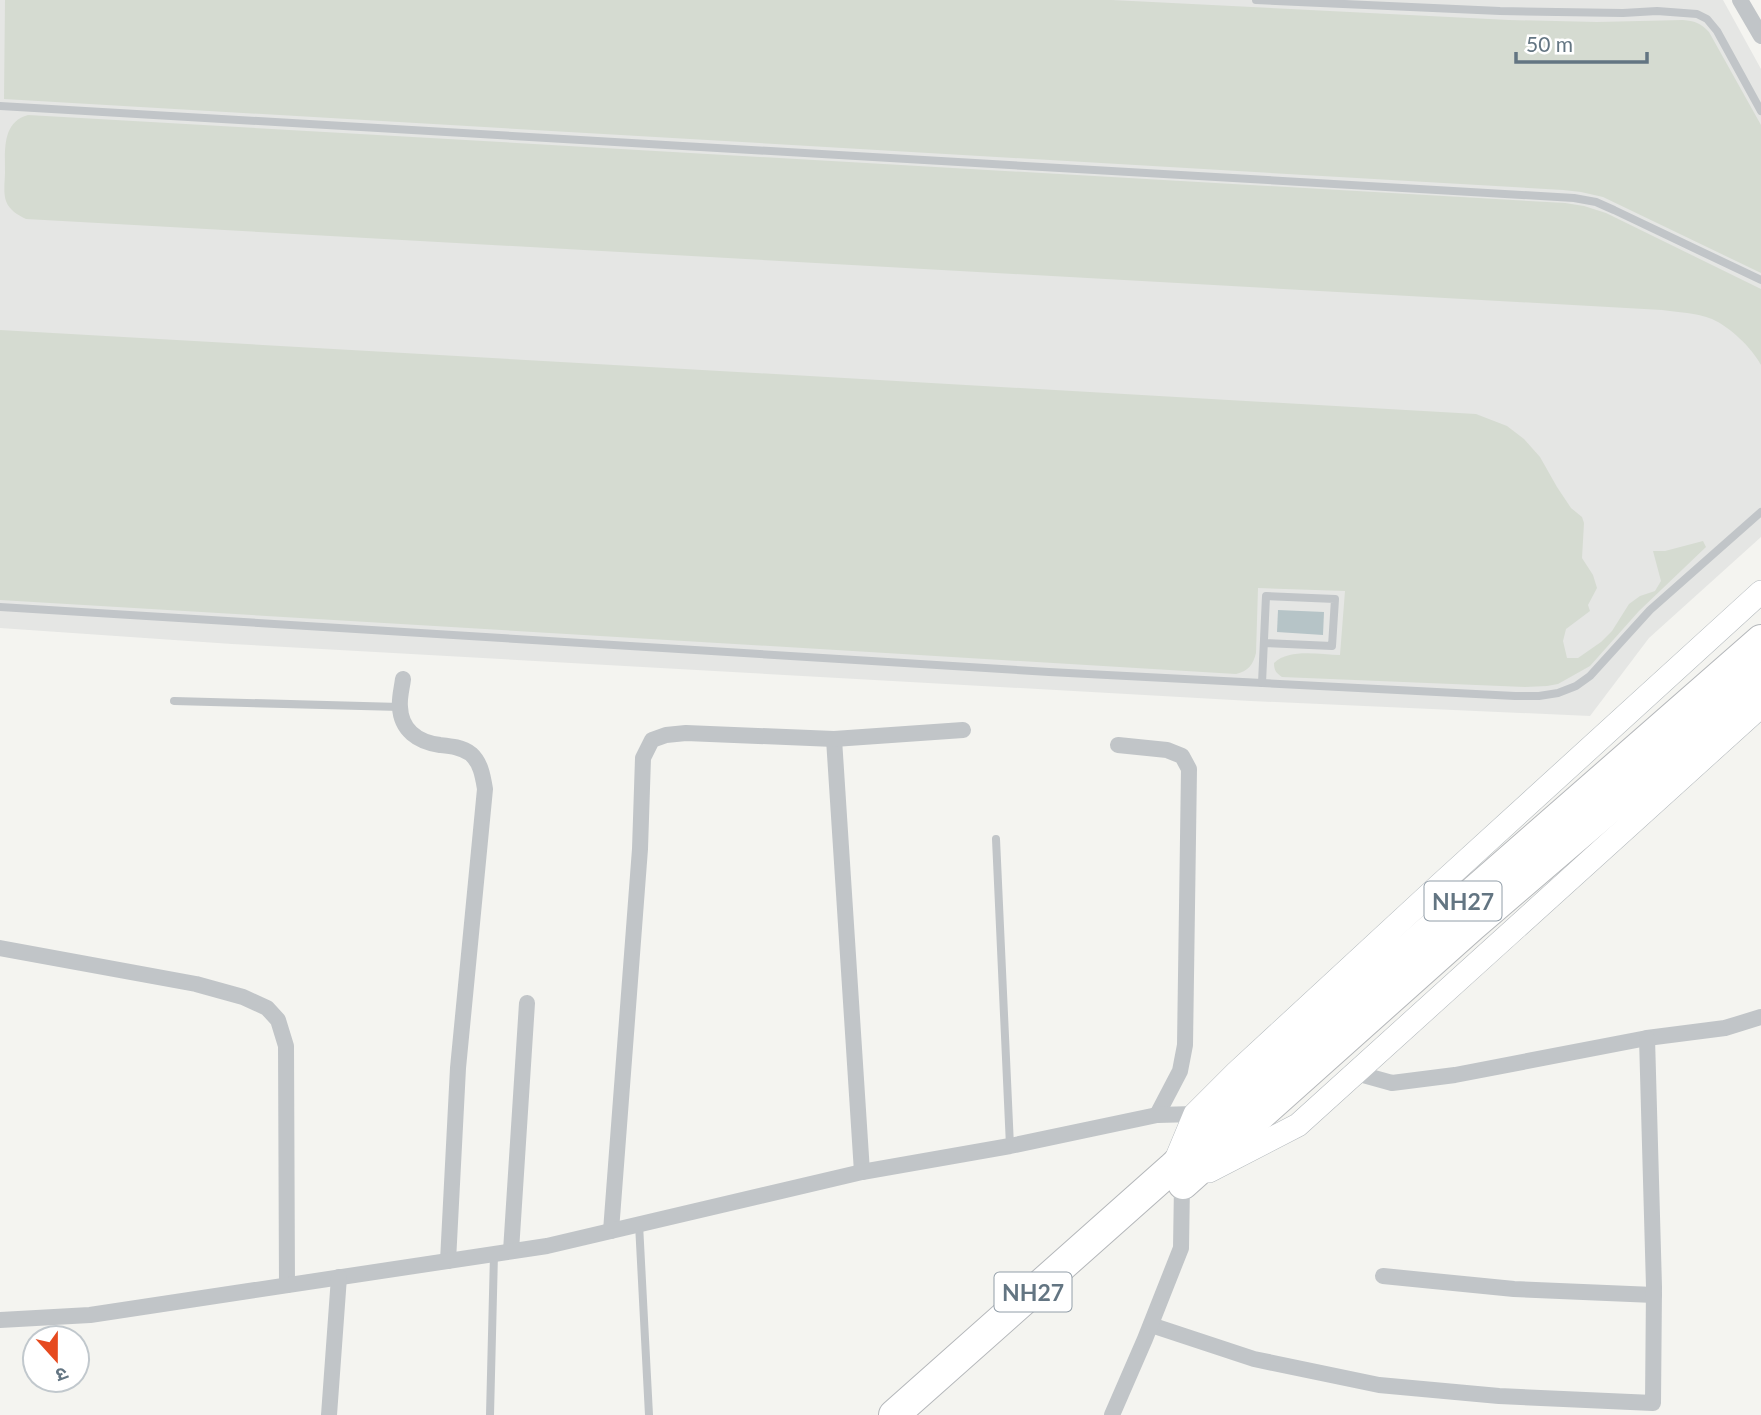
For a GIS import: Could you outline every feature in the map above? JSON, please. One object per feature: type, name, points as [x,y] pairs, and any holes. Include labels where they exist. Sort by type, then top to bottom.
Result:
[{"type":"highway","name":"NH27","points":[[925,1415],[1177,1177],[1304,1042],[1761,640]]},
{"type":"highway","name":"NH27","points":[[894,1415],[1472,926],[1761,675]]},
{"type":"street","points":[[1740,0],[1761,36]]},
{"type":"street","points":[[1112,1415],[1181,1248],[1177,1177],[1195,1114],[1413,909],[1761,592]]},
{"type":"street","points":[[402,679],[400,707],[403,722],[411,734],[430,744],[457,747],[471,754],[481,769],[485,789],[458,1068],[448,1261]]},
{"type":"street","points":[[1177,1177],[1298,1125],[1761,706]]},
{"type":"street","points":[[611,1231],[640,849],[643,758],[652,740],[686,733],[834,739],[963,730]]},
{"type":"street","points":[[834,739],[862,1172]]},
{"type":"street","points":[[1118,746],[1167,750],[1182,755],[1189,769],[1185,1045],[1180,1072],[1157,1115]]},
{"type":"street","points":[[0,948],[196,984],[243,997],[267,1008],[278,1020],[286,1046],[286,1285]]},
{"type":"street","points":[[511,1251],[527,1003]]},
{"type":"street","points":[[1356,1073],[1392,1083],[1455,1075],[1647,1038],[1725,1028],[1761,1017]]},
{"type":"street","points":[[1151,1325],[1254,1359],[1379,1385],[1499,1396],[1653,1402],[1654,1295],[1647,1038]]},
{"type":"street","points":[[0,1320],[90,1315],[547,1246],[862,1172],[1010,1146],[1157,1115],[1195,1114]]},
{"type":"street","points":[[1383,1276],[1514,1289],[1654,1295]]},
{"type":"street","points":[[328,1415],[339,1277]]},
{"type":"street","points":[[1124,1415],[1126,1385]]},
{"type":"lane","points":[[1256,0],[1500,11],[1657,11],[1697,14],[1707,19],[1717,32],[1761,111]]},
{"type":"lane","points":[[0,106],[1574,198],[1596,202],[1761,281]]},
{"type":"lane","points":[[0,607],[1007,670],[1539,696],[1576,686],[1590,676],[1650,610],[1761,512]]},
{"type":"lane","points":[[1262,683],[1266,596],[1335,599],[1332,646],[1264,643]]},
{"type":"lane","points":[[174,701],[400,707]]},
{"type":"lane","points":[[996,839],[1010,1146]]},
{"type":"lane","points":[[639,1224],[649,1415]]},
{"type":"lane","points":[[490,1415],[494,1254]]},
{"type":"shaded area","points":[[0,0],[1723,0],[1761,69],[1761,537],[1649,638],[1590,716],[1251,701],[232,644],[0,628]]},
{"type":"shaded area","points":[[5,0],[1112,0],[1509,20],[1687,20],[1709,32],[1761,125],[1761,273],[1603,197],[1563,190],[4,99]]},
{"type":"shaded area","points":[[28,115],[1565,203],[1606,213],[1761,289],[1761,365],[1746,345],[1712,319],[1662,310],[26,219],[7,204],[4,190],[9,130],[13,124]]},
{"type":"shaded area","points":[[0,330],[1476,414],[1507,426],[1524,439],[1540,457],[1571,508],[1582,517],[1582,558],[1593,575],[1597,588],[1588,605],[1590,611],[1566,629],[1563,641],[1567,658],[1578,658],[1601,642],[1612,631],[1629,604],[1640,596],[1655,591],[1661,581],[1653,551],[1665,551],[1703,541],[1706,547],[1639,611],[1590,666],[1558,684],[1525,687],[1280,676],[1274,663],[1288,655],[1340,655],[1345,591],[1258,588],[1256,653],[1249,667],[1236,674],[0,600]]},
{"type":"shaded area","points":[[1278,610],[1324,612],[1323,635],[1277,632]]}]
